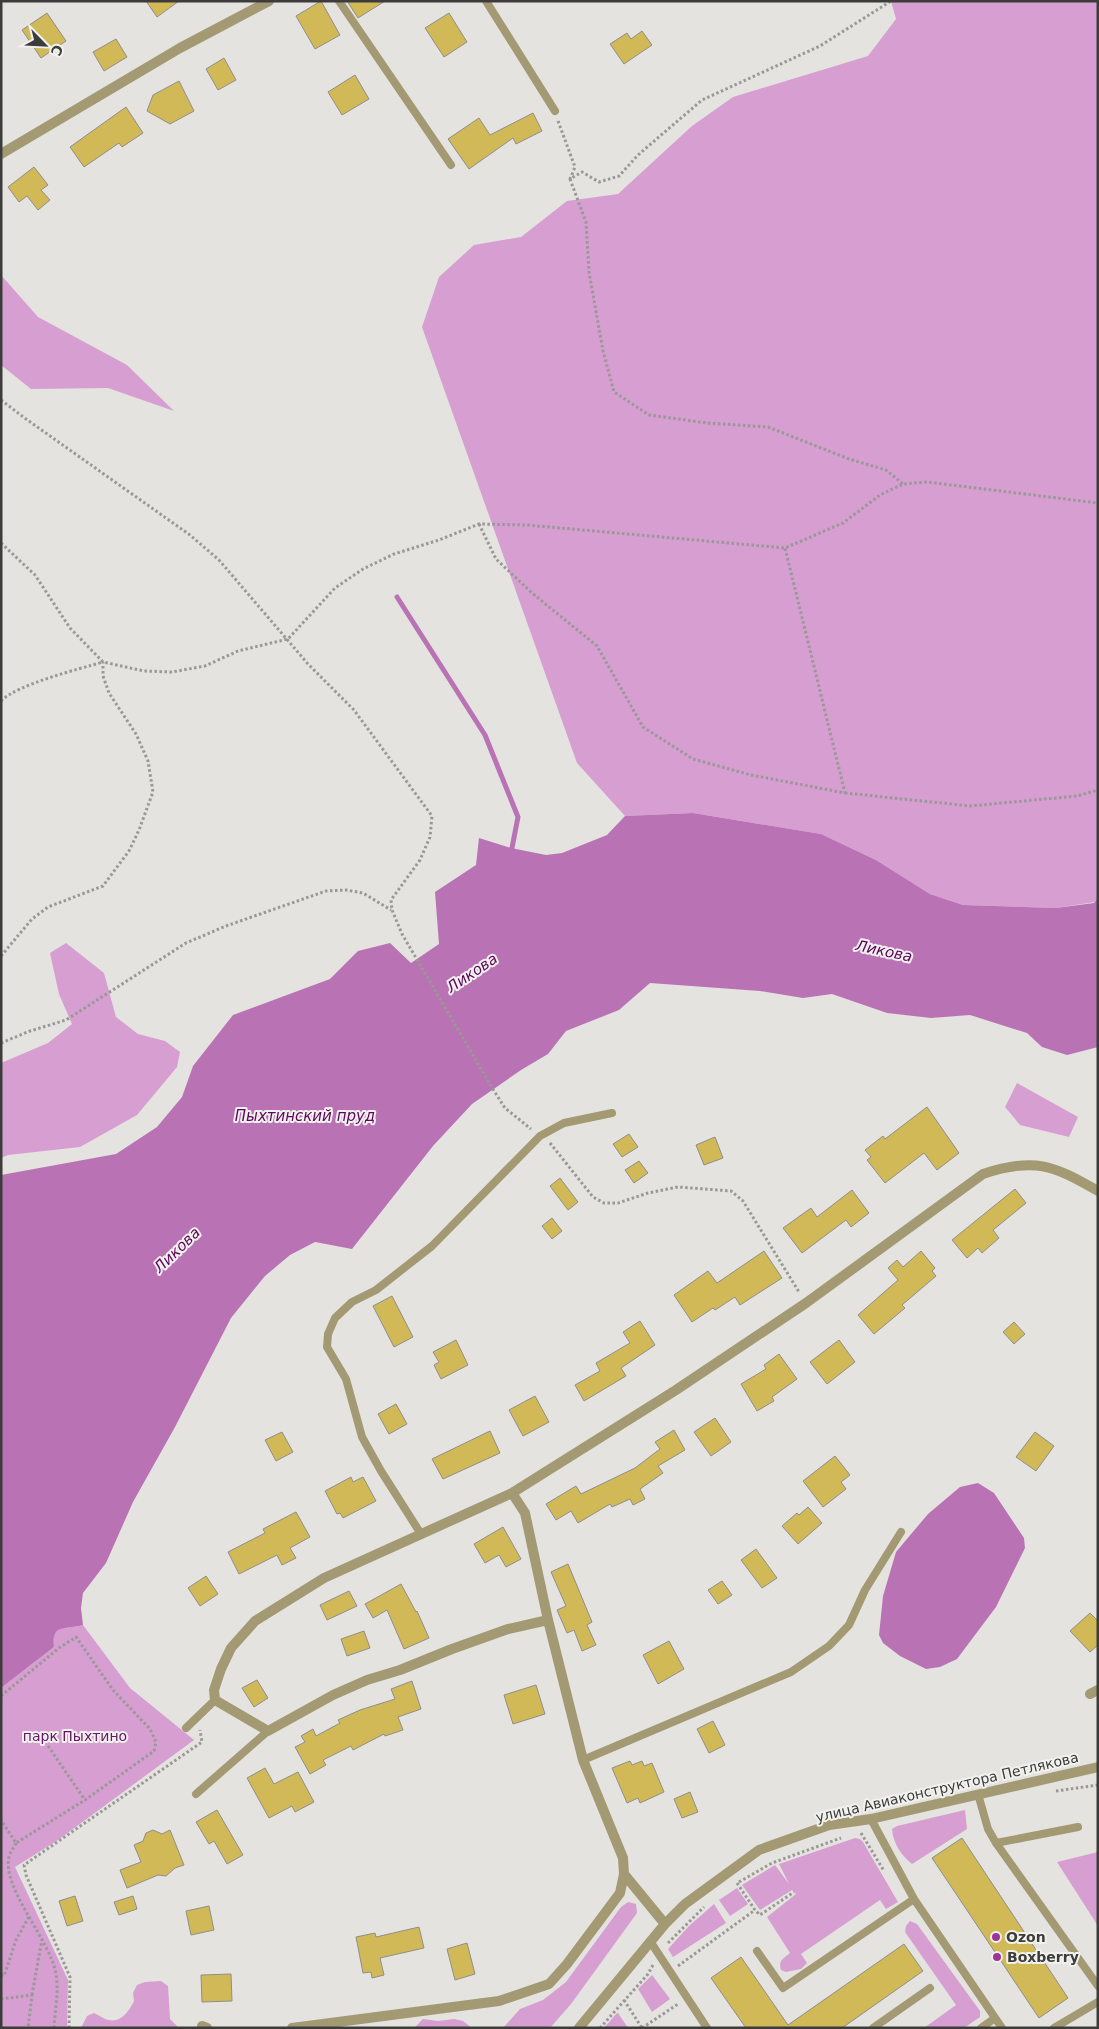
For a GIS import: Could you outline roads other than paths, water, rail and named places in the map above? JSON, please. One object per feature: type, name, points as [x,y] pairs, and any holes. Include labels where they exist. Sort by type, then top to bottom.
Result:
[{"type":"street","points":[[1,154],[180,48],[269,1]]},
{"type":"street","points":[[548,1620],[508,1630],[452,1649],[400,1670],[367,1680],[334,1695],[268,1731],[215,1700],[214,1690],[231,1648],[255,1621],[324,1578],[512,1493],[676,1390],[806,1304],[983,1174],[1018,1164],[1040,1164],[1073,1176],[1098,1191]]},
{"type":"street","points":[[292,2028],[499,2001],[549,1984],[567,1964],[620,1893],[624,1874],[623,1858],[583,1760],[548,1620],[525,1513],[512,1493]]},
{"type":"street","name":"улица Авиаконструктора Петлякова","points":[[579,2028],[665,1924],[686,1904],[759,1850],[828,1826],[871,1819],[1098,1767]]},
{"type":"street","points":[[624,1874],[665,1924]]},
{"type":"lane","points":[[340,1],[451,166]]},
{"type":"lane","points":[[486,1],[554,111]]},
{"type":"lane","points":[[422,1534],[381,1472],[362,1437],[346,1379],[328,1347],[328,1334],[335,1318],[352,1302],[376,1290],[432,1246],[540,1136],[564,1123],[612,1113]]},
{"type":"lane","points":[[583,1760],[791,1672],[828,1646],[849,1625],[865,1590],[900,1532]]},
{"type":"lane","points":[[186,1728],[215,1700]]},
{"type":"lane","points":[[196,1794],[268,1731]]},
{"type":"lane","points":[[978,1794],[988,1829],[996,1843],[1098,1986]]},
{"type":"lane","points":[[871,1819],[914,1899],[1002,2028]]},
{"type":"lane","points":[[996,1843],[1078,1827]]},
{"type":"lane","points":[[757,1951],[783,1988],[914,1899]]},
{"type":"lane","points":[[650,1942],[707,2028]]},
{"type":"lane","points":[[873,2028],[930,1988]]},
{"type":"lane","points":[[1054,2028],[1098,2002]]},
{"type":"lane","points":[[981,2028],[995,2018]]},
{"type":"water","name":"Пыхтинский пруд","points":[[693,813],[821,834],[876,860],[930,894],[963,905],[1056,908],[1094,903],[1098,898],[1098,1047],[1067,1055],[1042,1047],[1027,1033],[970,1015],[931,1018],[887,1013],[832,994],[803,998],[760,991],[650,983],[619,1010],[566,1031],[548,1054],[472,1104],[433,1146],[352,1249],[315,1242],[290,1255],[265,1276],[231,1318],[175,1427],[133,1502],[106,1563],[83,1593],[81,1608],[83,1625],[57,1631],[54,1647],[1,1688],[1,1175],[116,1154],[157,1127],[182,1097],[193,1066],[233,1015],[330,979],[358,951],[390,943],[411,963],[439,944],[435,892],[476,865],[479,838],[511,848],[546,855],[562,853],[607,835],[625,816]]},
{"type":"water","points":[[978,1483],[994,1493],[1024,1538],[1025,1548],[996,1607],[957,1659],[940,1667],[926,1669],[900,1656],[883,1643],[879,1635],[883,1596],[896,1552],[928,1514],[960,1487]]},
{"type":"waterway","points":[[397,597],[485,735],[518,817],[511,853]]},
{"type":"place","name":"Ozon","points":[[996,1937]]},
{"type":"place","name":"Boxberry","points":[[997,1957]]},
{"type":"water label","name":"Ликова","points":[[884,951]]},
{"type":"water label","name":"Ликова","points":[[472,973]]},
{"type":"water label","name":"Ликова","points":[[177,1250]]},
{"type":"park label","name":"парк Пыхтино","points":[[75,1736]]}]
